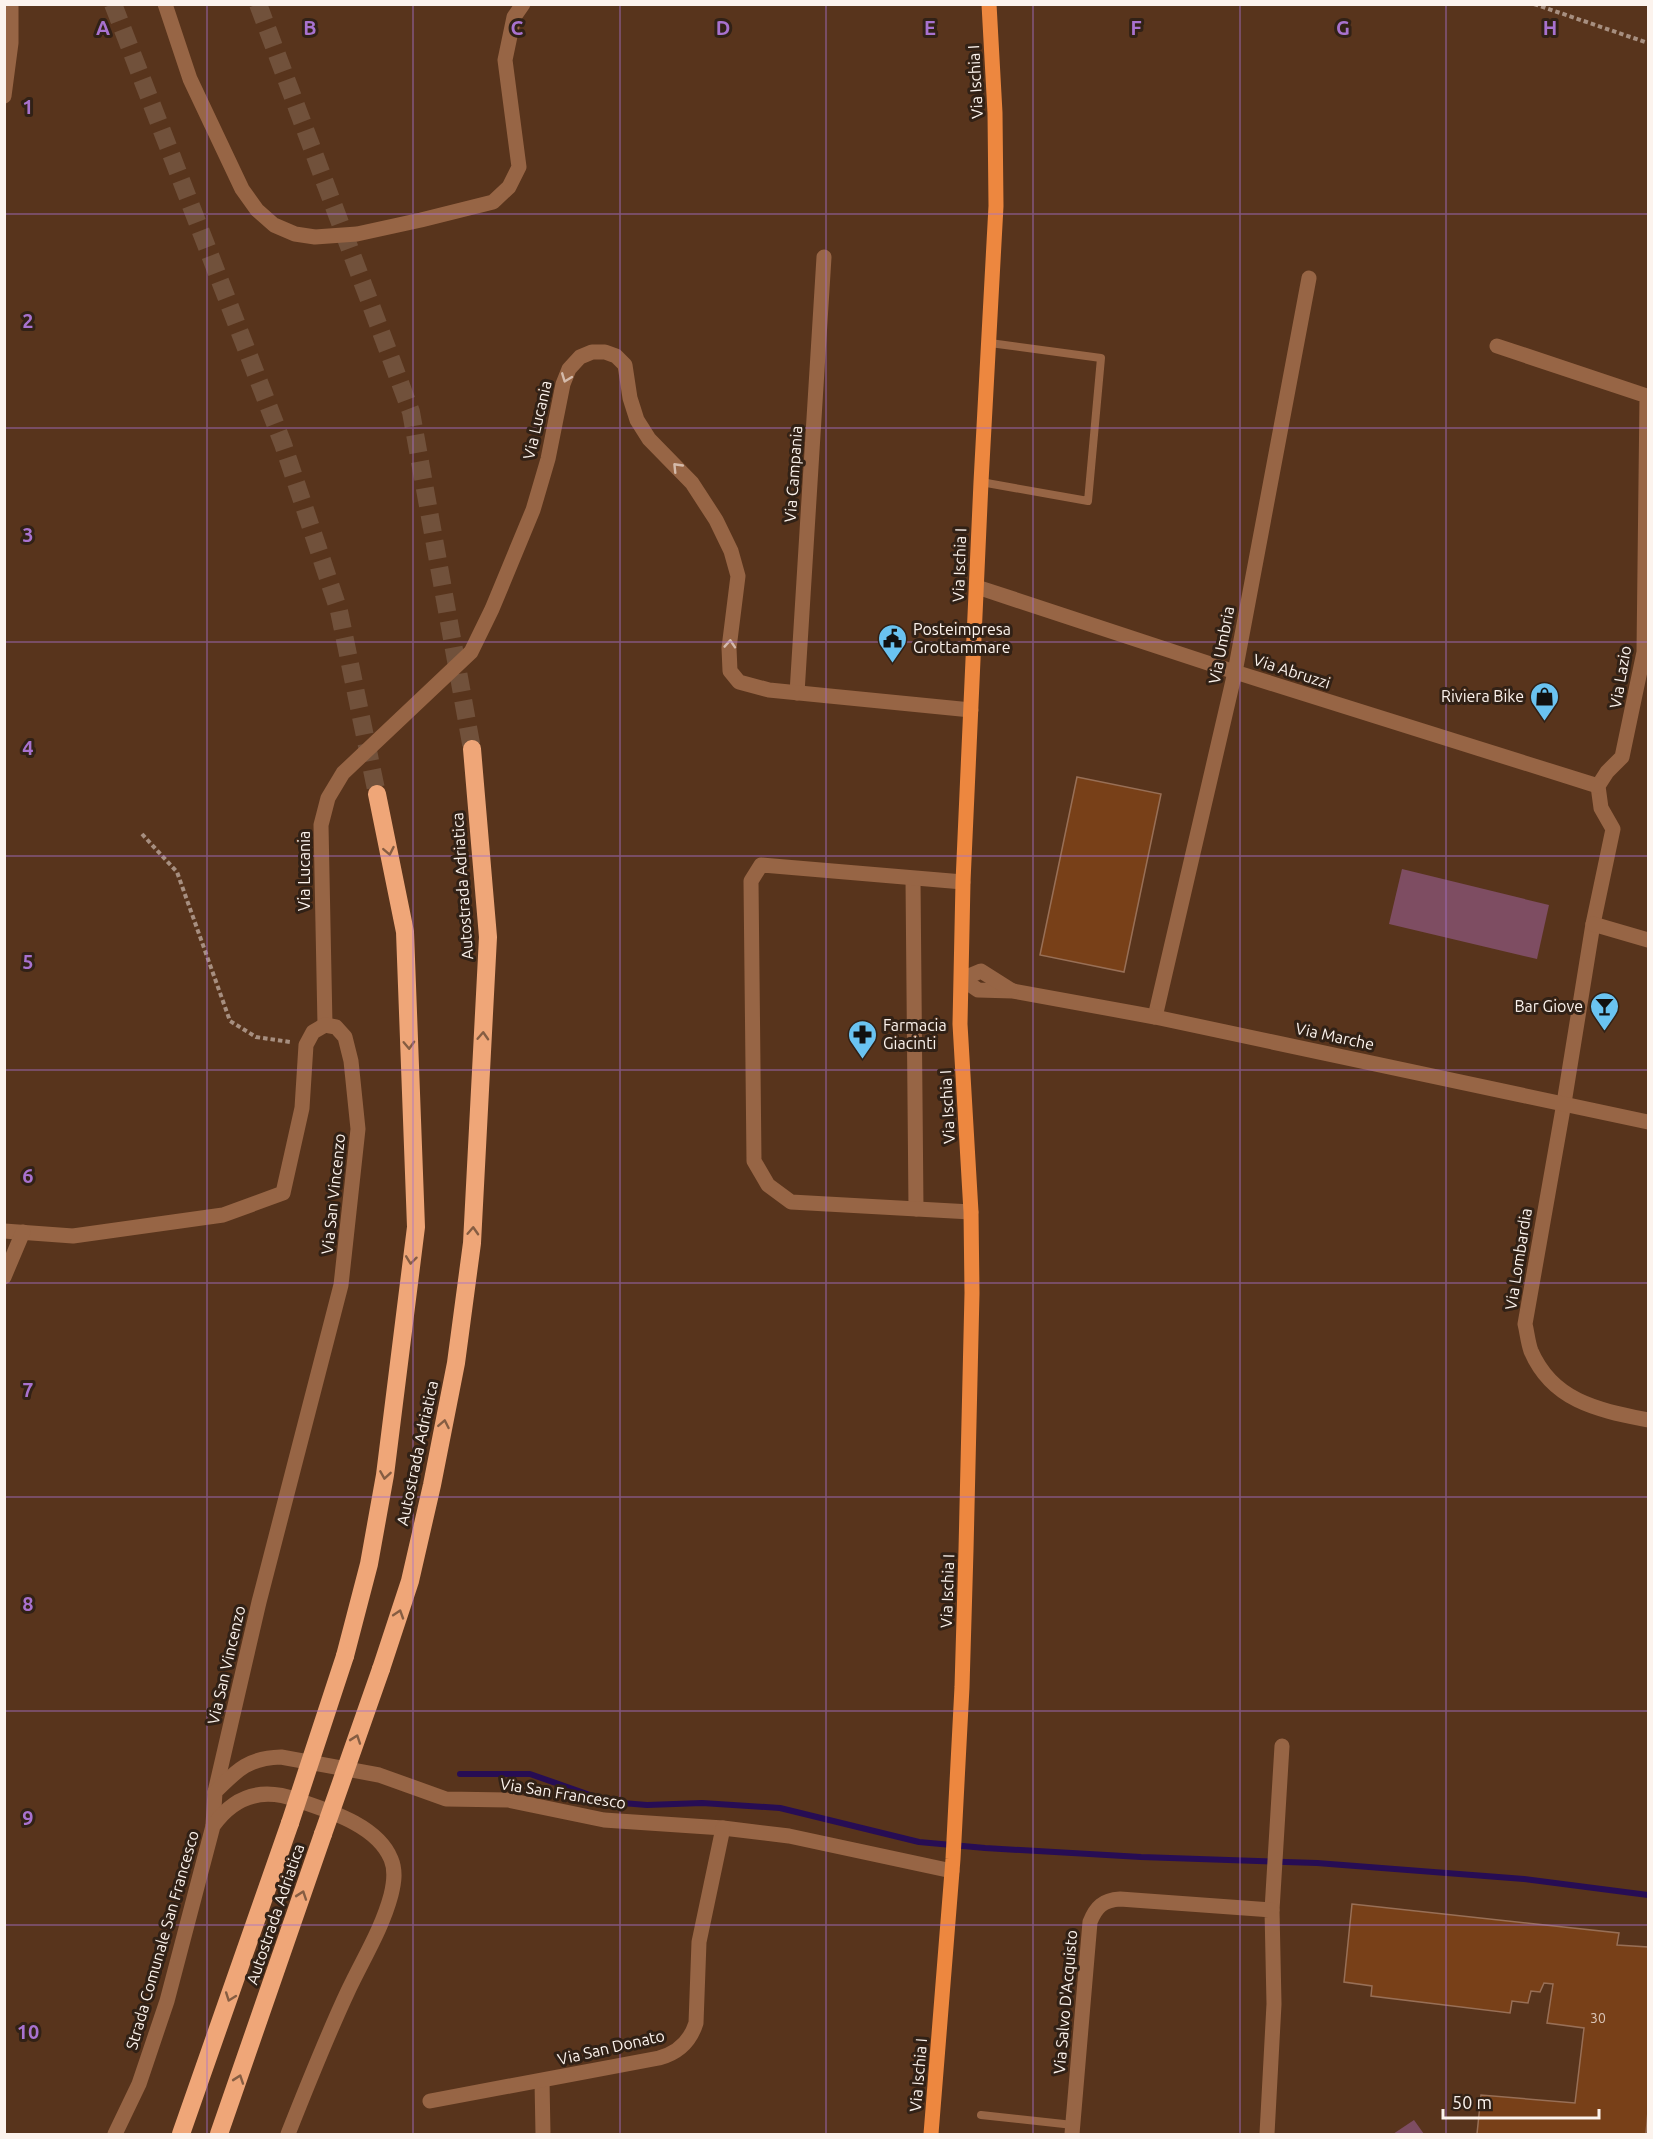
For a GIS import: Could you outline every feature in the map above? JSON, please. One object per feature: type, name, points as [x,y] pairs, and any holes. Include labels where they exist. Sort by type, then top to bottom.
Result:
[{"type":"highway","name":"Autostrada Adriatica","points":[[219,2134],[410,1581],[456,1363],[472,1242],[488,937],[472,749]]},
{"type":"highway","name":"Autostrada Adriatica","points":[[181,2134],[290,1822],[345,1656],[369,1564],[385,1475],[416,1227],[405,932],[377,794]]},
{"type":"main road","name":"Via Ischia I","points":[[931,2134],[955,1827],[966,1550],[972,1293],[971,1212],[960,1024],[963,882],[996,206],[995,112],[989,4]]},
{"type":"street","points":[[4,96],[11,43],[11,4]]},
{"type":"street","points":[[165,4],[190,79],[242,189],[257,210],[274,225],[295,234],[315,237],[357,234],[482,205],[493,202],[509,187],[519,167],[505,60],[514,17],[524,4]]},
{"type":"street","name":"Via Campania","points":[[797,693],[824,257]]},
{"type":"street","name":"Via Umbria","points":[[1155,1017],[1235,672],[1309,278]]},
{"type":"street","name":"Via Lazio","points":[[1497,346],[1647,396],[1644,652],[1646,662],[1622,757],[1607,772],[1598,786]]},
{"type":"street","name":"Via Lucania","points":[[325,1025],[321,825],[328,798],[343,773],[471,652],[492,609],[533,510],[548,459],[563,384],[569,369],[580,357],[592,352],[605,352],[616,356],[625,365],[630,398],[637,420],[649,439],[692,483],[716,520],[731,551],[738,576],[729,648],[730,671],[739,682],[770,690],[971,710]]},
{"type":"street","name":"Via Abruzzi","points":[[977,587],[1235,672],[1598,786]]},
{"type":"street","points":[[1564,1103],[1593,924],[1613,829],[1601,808],[1598,786]]},
{"type":"street","points":[[963,882],[761,865],[751,881],[754,1161],[768,1185],[791,1202],[971,1212]]},
{"type":"street","points":[[913,879],[916,1209]]},
{"type":"street","points":[[1593,924],[1648,940]]},
{"type":"street","name":"Via Marche","points":[[962,979],[978,990],[1013,991],[1155,1017],[1648,1122]]},
{"type":"street","points":[[4,1231],[73,1236],[223,1215],[283,1193],[302,1108],[306,1044],[313,1032],[325,1025]]},
{"type":"street","name":"Via San Vincenzo","points":[[215,1792],[259,1602],[341,1285],[358,1129],[351,1061],[345,1036],[336,1027],[325,1025]]},
{"type":"street","name":"Via Lombardia","points":[[1564,1103],[1525,1324],[1530,1350],[1549,1381],[1576,1401],[1648,1420]]},
{"type":"street","points":[[4,1277],[23,1232]]},
{"type":"street","points":[[1267,2134],[1274,2004],[1272,1910],[1282,1746]]},
{"type":"street","name":"Via San Francesco","points":[[215,1792],[240,1768],[251,1761],[281,1757],[380,1775],[446,1799],[508,1800],[604,1820],[723,1828],[789,1836],[952,1865]]},
{"type":"street","points":[[213,1826],[215,1792]]},
{"type":"street","name":"Strada Comunale San Francesco","points":[[115,2134],[139,2084],[167,2001],[213,1826],[223,1812],[244,1799],[256,1795],[283,1796],[296,1800],[359,1827],[381,1844],[392,1862],[395,1876],[385,1914],[336,2017],[288,2134]]},
{"type":"street","name":"Via San Donato","points":[[430,2101],[659,2058],[674,2052],[688,2040],[698,2014],[699,1942],[723,1828]]},
{"type":"street","name":"Via Salvo D'Acquisto","points":[[1072,2130],[1088,1931],[1093,1913],[1098,1906],[1104,1902],[1120,1899],[1272,1910]]},
{"type":"street","points":[[542,2081],[543,2134]]},
{"type":"lane","points":[[981,482],[1088,501],[1101,358],[990,343]]},
{"type":"lane","points":[[981,2115],[1072,2130]]},
{"type":"path","points":[[1534,4],[1648,43]]},
{"type":"path","points":[[142,834],[177,872],[230,1021],[256,1037],[306,1044]]},
{"type":"shaded area","points":[[1402,869],[1549,905],[1537,959],[1389,924]]},
{"type":"shaded area","points":[[1414,2120],[1424,2134],[1393,2134]]},
{"type":"building","points":[[1077,777],[1161,794],[1124,972],[1040,955]]},
{"type":"building","points":[[1352,1904],[1619,1933],[1617,1945],[1648,1947],[1646,2134],[1477,2134],[1481,2095],[1575,2103],[1584,2028],[1547,2023],[1553,1984],[1544,1983],[1540,1992],[1531,1991],[1528,2003],[1512,2001],[1510,2013],[1371,1996],[1372,1986],[1344,1982]]},
{"type":"waterway","points":[[460,1774],[530,1774],[610,1802],[647,1805],[702,1803],[780,1808],[919,1842],[1141,1857],[1317,1863],[1524,1879],[1648,1895]]},
{"type":"tunnel","points":[[113,4],[283,444],[339,611],[377,794]]},
{"type":"tunnel","points":[[258,4],[411,412],[472,749]]},
{"type":"place","name":"Posteimpresa Grottammare","points":[[892,664]]},
{"type":"place","name":"Riviera Bike","points":[[1545,722]]},
{"type":"place","name":"Bar Giove","points":[[1604,1032]]},
{"type":"place","name":"Farmacia Giacinti","points":[[862,1060]]}]
